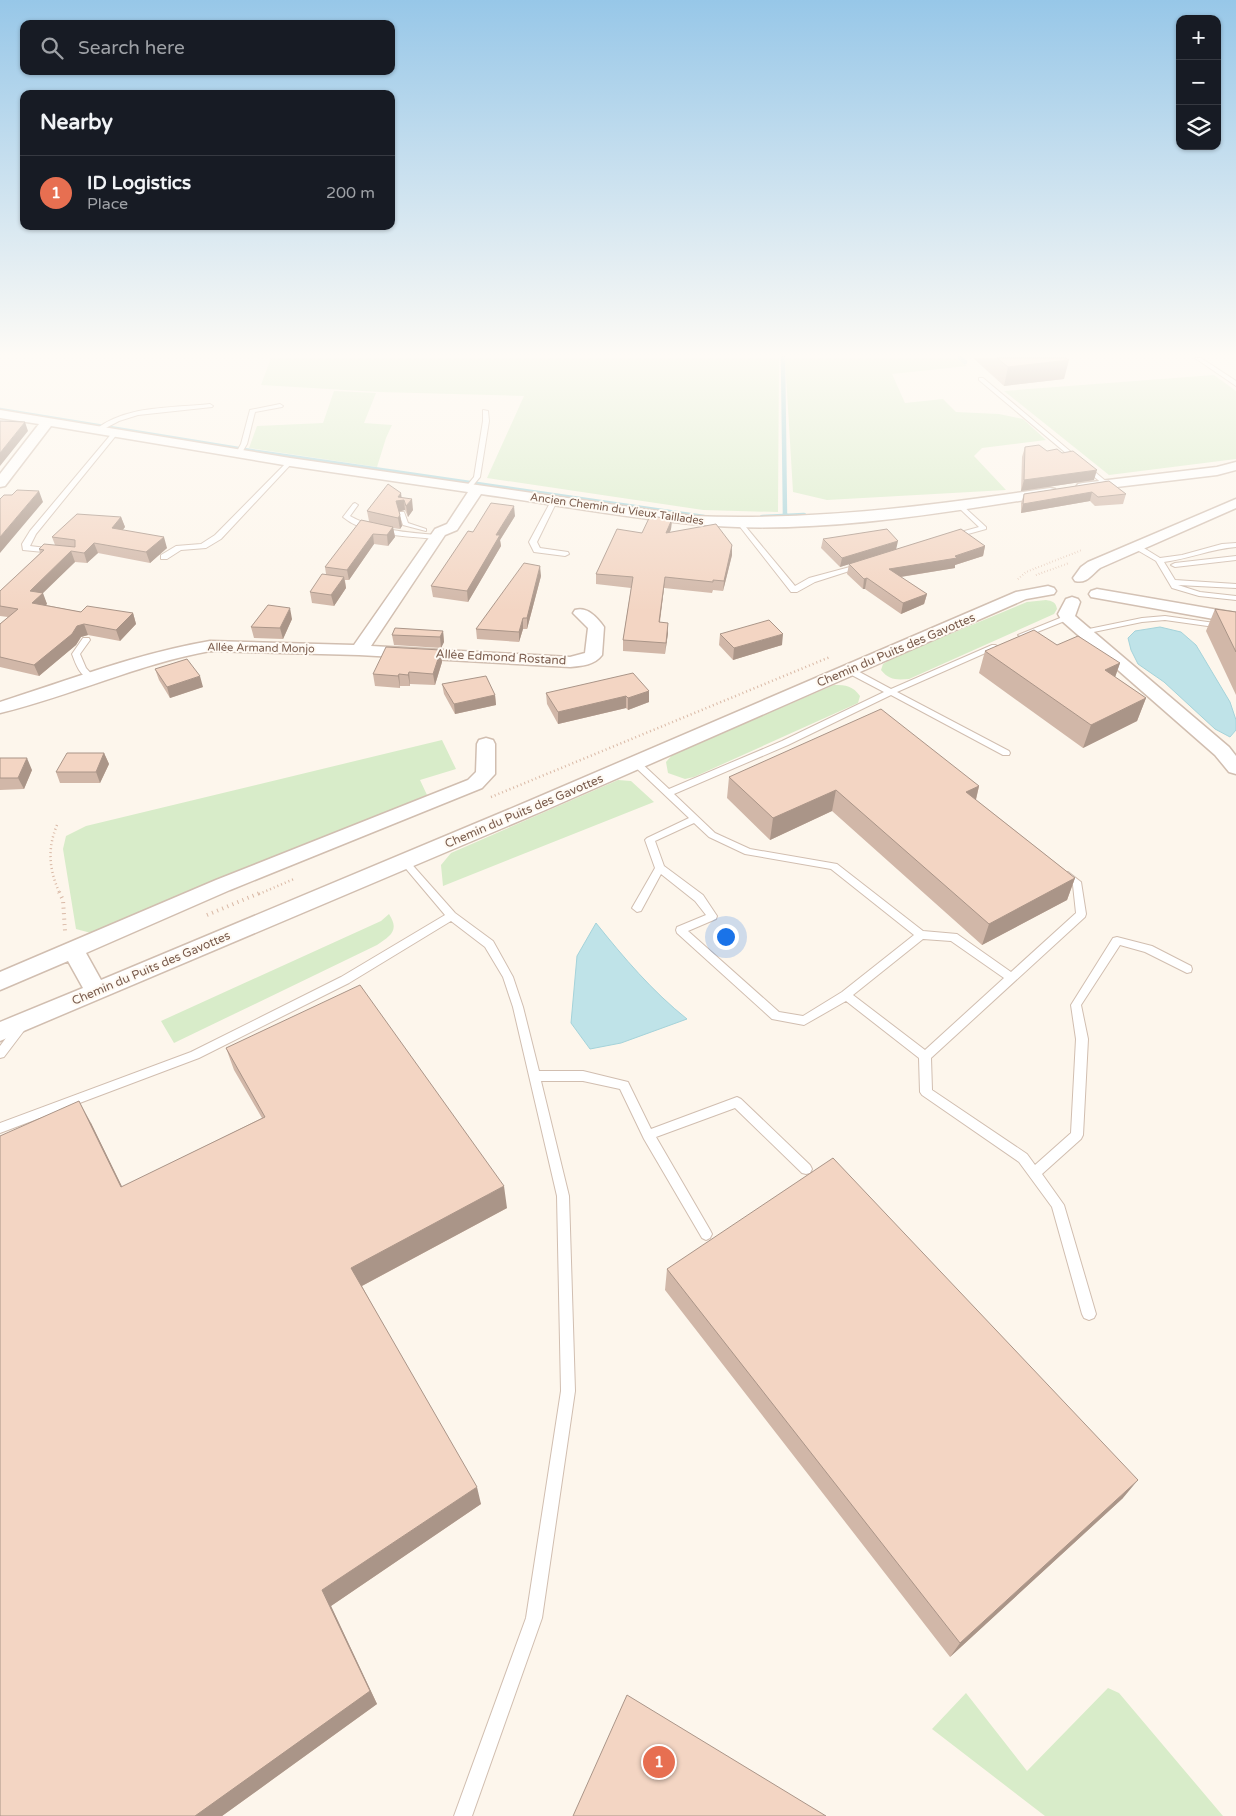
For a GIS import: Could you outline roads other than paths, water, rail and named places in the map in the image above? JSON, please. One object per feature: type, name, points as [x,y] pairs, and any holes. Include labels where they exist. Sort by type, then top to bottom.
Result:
[{"type":"street","points":[[0,483],[32,443]]},
{"type":"street","name":"Ancien Chemin du Vieux Taillades","points":[[175,443],[290,462],[554,501],[692,520],[739,522],[867,517],[960,506],[1106,484],[1217,471],[1236,466]]},
{"type":"street","points":[[359,650],[438,535],[452,527],[472,489]]},
{"type":"street","points":[[1062,580],[1236,503]]},
{"type":"street","points":[[1062,580],[1092,584],[1098,591],[1097,594]]},
{"type":"street","points":[[1062,580],[1057,598],[1070,610],[1084,632],[1222,751],[1236,768]]},
{"type":"street","name":"Chemin du Puits des Gavottes","points":[[0,1032],[405,862],[635,762],[742,718],[848,670],[1062,580]]},
{"type":"street","points":[[1070,610],[1097,594],[1236,618]]},
{"type":"street","name":"Allée Edmond Rostand","points":[[359,650],[570,662],[584,660],[593,655],[596,627],[581,613]]},
{"type":"street","name":"Allée Armand Monjo","points":[[0,708],[91,678],[188,650],[210,646],[359,650]]},
{"type":"street","points":[[0,980],[223,885],[475,784],[485,774],[486,744]]},
{"type":"street","points":[[73,950],[96,991]]},
{"type":"lane","points":[[58,552],[26,548],[26,544],[108,443]]},
{"type":"lane","points":[[238,453],[244,443]]},
{"type":"lane","points":[[472,489],[477,477],[483,443]]},
{"type":"lane","points":[[1057,443],[1106,484]]},
{"type":"lane","points":[[164,557],[179,548],[203,546],[218,537],[290,462]]},
{"type":"lane","points":[[554,501],[533,542],[538,550],[565,554]]},
{"type":"lane","points":[[355,505],[346,518],[354,522],[387,530],[438,535]]},
{"type":"lane","points":[[946,540],[984,528],[960,506]]},
{"type":"lane","points":[[402,513],[405,524],[415,529],[438,535]]},
{"type":"lane","points":[[739,522],[794,590],[812,580],[870,563]]},
{"type":"lane","points":[[1161,563],[1222,546],[1236,545]]},
{"type":"lane","points":[[1136,547],[1161,563],[1175,586],[1199,594],[1236,598]]},
{"type":"lane","points":[[1161,563],[1236,558]]},
{"type":"lane","points":[[1172,581],[1236,586]]},
{"type":"lane","points":[[1010,641],[1056,621],[1070,610]]},
{"type":"lane","points":[[1084,632],[1142,620],[1165,618],[1236,628]]},
{"type":"lane","points":[[86,640],[76,654],[82,668],[91,678]]},
{"type":"lane","points":[[667,793],[785,743],[891,692],[1001,645]]},
{"type":"lane","points":[[848,670],[1006,753]]},
{"type":"lane","points":[[635,762],[712,835],[748,852],[834,866],[921,936],[953,937],[1011,977]]},
{"type":"lane","points":[[695,819],[650,840],[660,868],[699,898],[712,916],[681,930],[776,1016],[804,1020],[846,995],[921,936]]},
{"type":"lane","points":[[405,862],[451,916],[489,944],[508,976],[518,1006],[563,1196],[568,1391],[534,1618],[462,1816]]},
{"type":"lane","points":[[1056,866],[1078,884],[1081,914],[926,1056],[926,1092],[1023,1158],[1058,1205],[1088,1314]]},
{"type":"lane","points":[[638,908],[660,868]]},
{"type":"lane","points":[[0,1128],[195,1055],[345,980],[451,916]]},
{"type":"lane","points":[[1034,1173],[1077,1134],[1082,1039],[1076,1005],[1117,941],[1148,949],[1187,969]]},
{"type":"lane","points":[[846,995],[926,1056]]},
{"type":"lane","points":[[0,1054],[25,1020]]},
{"type":"lane","points":[[535,1076],[583,1076],[624,1085],[648,1134],[706,1234]]},
{"type":"lane","points":[[648,1134],[737,1102],[806,1169]]},
{"type":"water","points":[[1160,627],[1181,632],[1196,645],[1230,702],[1236,720],[1236,730],[1230,737],[1215,729],[1164,682],[1138,664],[1131,650],[1128,638],[1135,631]]},
{"type":"water","points":[[596,923],[639,974],[687,1019],[621,1043],[590,1049],[571,1023],[577,956]]},
{"type":"waterway","points":[[200,443],[704,517]]},
{"type":"waterway","points":[[784,443],[785,516]]},
{"type":"waterway","points":[[785,516],[804,515]]},
{"type":"waterway","points":[[762,517],[785,516]]},
{"type":"place","name":"ID Logistics","points":[[659,1762]]}]
